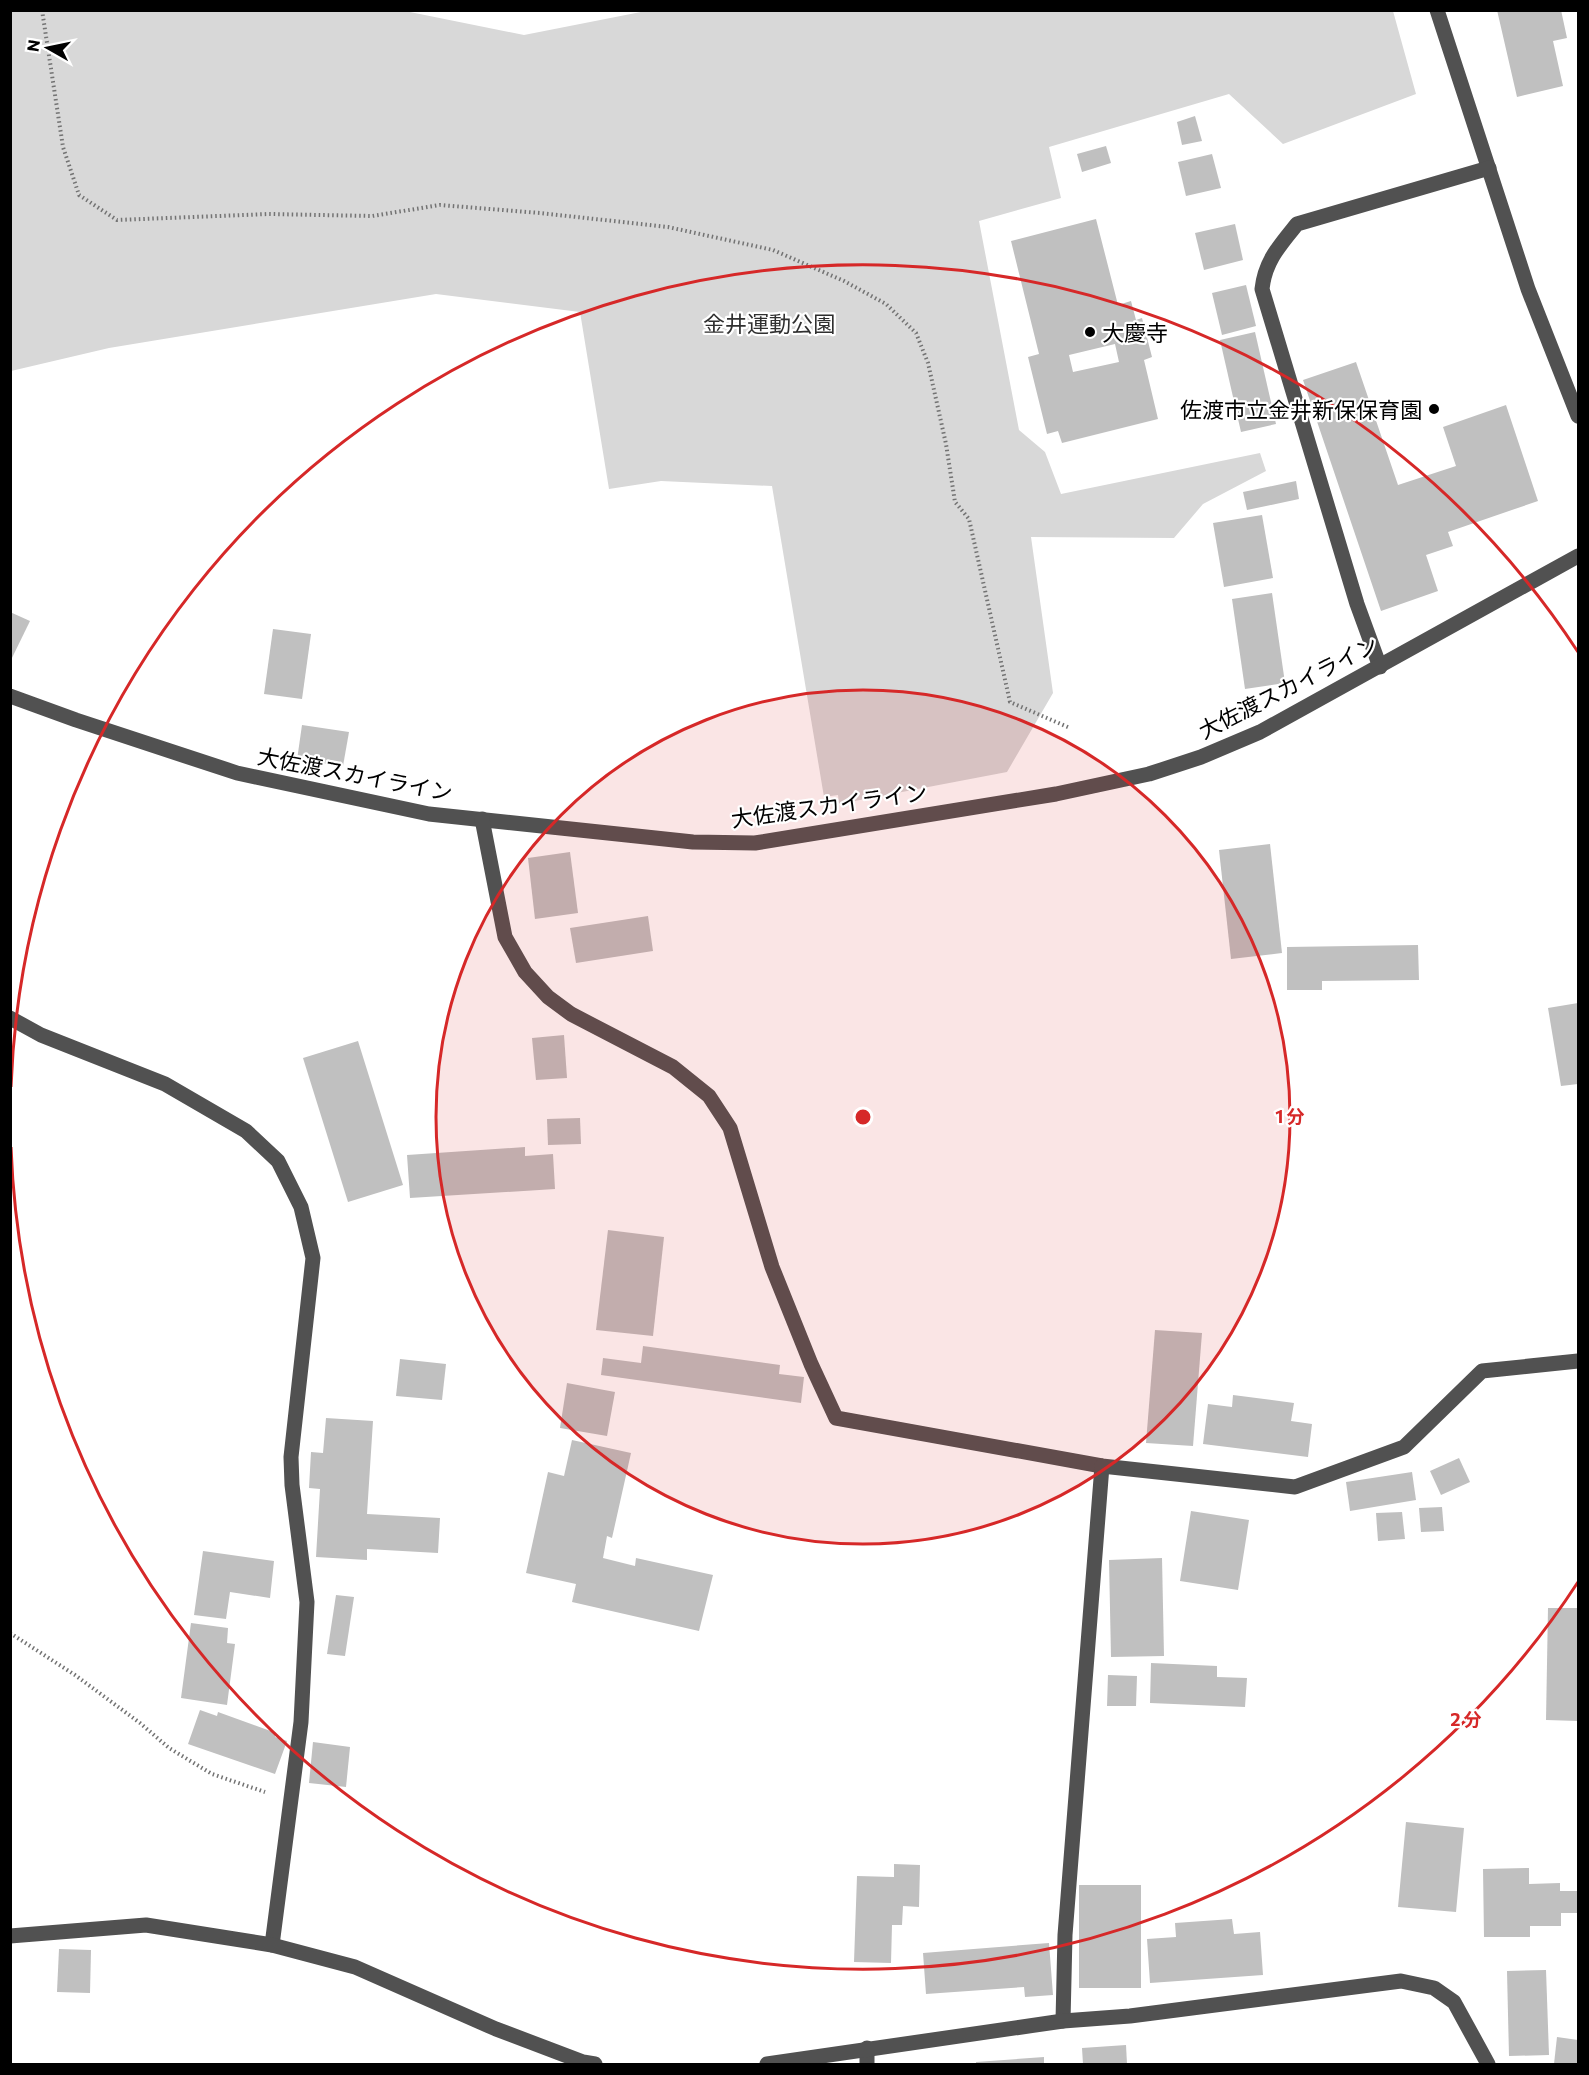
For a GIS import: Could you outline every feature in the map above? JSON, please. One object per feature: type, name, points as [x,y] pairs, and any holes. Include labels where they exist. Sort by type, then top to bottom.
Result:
[{"type":"street","points":[[1437,10],[1528,289],[1578,416]]},
{"type":"street","points":[[1380,666],[1357,604],[1262,289],[1264,272],[1278,247],[1297,224],[1489,168]]},
{"type":"street","name":"大佐渡スカイライン","points":[[10,696],[153,747],[237,773],[429,814],[693,842],[755,843],[1056,794],[1149,774],[1201,757],[1260,732],[1578,556]]},
{"type":"street","points":[[482,819],[505,937],[525,972],[548,997],[571,1014],[673,1067],[709,1095],[730,1128],[772,1267],[811,1364],[836,1418],[1102,1466],[1295,1487],[1404,1447],[1482,1371],[1578,1361]]},
{"type":"street","points":[[10,1018],[41,1035],[165,1084],[246,1131],[278,1161],[301,1207],[313,1258],[291,1457],[292,1485],[307,1602],[301,1722],[272,1945]]},
{"type":"street","points":[[1063,2021],[1065,1935],[1102,1466]]},
{"type":"street","points":[[10,1936],[146,1925],[272,1945],[355,1967],[496,2029],[583,2062],[595,2064]]},
{"type":"street","points":[[767,2064],[1063,2021],[1130,2016],[1401,1981],[1434,1988],[1454,2002],[1488,2064]]},
{"type":"street","points":[[867,2048],[867,2064]]},
{"type":"path","points":[[42,10],[63,147],[79,195],[117,220],[269,214],[372,216],[440,205],[668,227],[773,250],[844,281],[886,304],[916,333],[928,363],[946,444],[955,502],[969,519],[1010,702],[1070,728]]},
{"type":"path","points":[[10,1633],[75,1675],[140,1723],[169,1748],[212,1774],[291,1801]]},
{"type":"green space","name":"金井運動公園","points":[[400,10],[524,35],[651,10],[1393,11],[1416,94],[1283,144],[1229,94],[1049,147],[1061,198],[979,221],[1019,430],[1045,452],[1061,494],[1260,453],[1266,471],[1203,504],[1174,538],[1031,537],[1053,693],[1007,772],[839,804],[838,795],[824,797],[772,486],[661,481],[609,489],[580,312],[436,294],[109,348],[11,371],[11,11]]},
{"type":"building","points":[[1497,10],[1561,10],[1567,38],[1553,41],[1563,86],[1517,97]]},
{"type":"building","points":[[1195,116],[1202,141],[1182,145],[1177,122]]},
{"type":"building","points":[[1106,146],[1111,163],[1082,172],[1077,154]]},
{"type":"building","points":[[1212,154],[1221,188],[1186,196],[1178,162]]},
{"type":"building","name":"大慶寺","points":[[1096,219],[1118,305],[1131,301],[1136,320],[1142,318],[1152,357],[1144,360],[1158,419],[1062,443],[1058,431],[1047,434],[1028,357],[1039,354],[1011,241]],"holes":[[[1115,344],[1119,362],[1073,372],[1069,355]]]},
{"type":"building","points":[[1235,224],[1243,260],[1204,270],[1195,233]]},
{"type":"building","points":[[1246,285],[1256,326],[1222,335],[1212,293]]},
{"type":"building","points":[[1255,332],[1276,424],[1241,432],[1220,340]]},
{"type":"building","points":[[1356,362],[1398,485],[1456,466],[1443,427],[1506,405],[1538,501],[1448,532],[1453,546],[1426,555],[1438,591],[1381,611],[1303,380]]},
{"type":"building","points":[[1296,481],[1299,499],[1247,510],[1243,492]]},
{"type":"building","points":[[1262,515],[1273,578],[1224,587],[1213,523]]},
{"type":"building","points":[[1272,593],[1285,683],[1245,689],[1232,599]]},
{"type":"building","points":[[10,612],[30,621],[10,662]]},
{"type":"building","points":[[273,629],[311,634],[302,699],[264,694]]},
{"type":"building","points":[[302,725],[349,732],[343,766],[297,760]]},
{"type":"building","points":[[1270,844],[1282,953],[1231,959],[1219,850]]},
{"type":"building","points":[[570,852],[578,913],[535,919],[528,858]]},
{"type":"building","points":[[648,916],[653,951],[576,963],[570,928]]},
{"type":"building","points":[[1418,945],[1419,980],[1322,981],[1322,990],[1287,990],[1287,947]]},
{"type":"building","points":[[1578,1003],[1578,1084],[1561,1086],[1548,1008]]},
{"type":"building","points":[[564,1035],[567,1078],[536,1080],[532,1038]]},
{"type":"building","points":[[358,1041],[403,1185],[348,1202],[303,1058]]},
{"type":"building","points":[[580,1118],[581,1144],[548,1145],[547,1119]]},
{"type":"building","points":[[525,1147],[525,1156],[553,1154],[555,1189],[410,1198],[407,1155]]},
{"type":"building","points":[[608,1230],[664,1237],[653,1336],[596,1330]]},
{"type":"building","points":[[1155,1330],[1202,1333],[1193,1446],[1146,1443]]},
{"type":"building","points":[[643,1346],[780,1365],[779,1374],[804,1377],[801,1403],[601,1375],[603,1358],[641,1363]]},
{"type":"building","points":[[400,1359],[446,1364],[442,1400],[396,1396]]},
{"type":"building","points":[[567,1383],[615,1392],[607,1436],[560,1428]]},
{"type":"building","points":[[1233,1395],[1294,1403],[1291,1421],[1312,1424],[1308,1457],[1203,1444],[1208,1404],[1232,1407]]},
{"type":"building","points":[[326,1418],[373,1421],[367,1514],[440,1518],[438,1553],[367,1549],[367,1560],[316,1557],[320,1489],[309,1488],[311,1452],[323,1453]]},
{"type":"building","points":[[572,1440],[631,1453],[612,1538],[607,1536],[603,1558],[635,1566],[636,1558],[713,1575],[699,1631],[572,1602],[576,1584],[526,1573],[548,1472],[564,1476]]},
{"type":"building","points":[[1459,1458],[1470,1482],[1441,1495],[1430,1471]]},
{"type":"building","points":[[1412,1472],[1416,1500],[1350,1511],[1346,1482]]},
{"type":"building","points":[[1442,1507],[1444,1531],[1421,1532],[1419,1508]]},
{"type":"building","points":[[1191,1511],[1249,1520],[1238,1590],[1180,1581]]},
{"type":"building","points":[[1402,1512],[1405,1539],[1378,1541],[1376,1513]]},
{"type":"building","points":[[203,1551],[274,1561],[270,1598],[230,1592],[226,1619],[194,1615]]},
{"type":"building","points":[[1162,1558],[1164,1656],[1111,1657],[1109,1560]]},
{"type":"building","points":[[336,1595],[354,1597],[345,1656],[327,1654]]},
{"type":"building","points":[[1548,1608],[1578,1608],[1578,1721],[1546,1720]]},
{"type":"building","points":[[191,1623],[228,1628],[227,1643],[235,1644],[227,1705],[181,1698]]},
{"type":"building","points":[[1151,1663],[1217,1666],[1217,1677],[1247,1678],[1245,1707],[1150,1703]]},
{"type":"building","points":[[1108,1675],[1137,1676],[1136,1706],[1107,1706]]},
{"type":"building","points":[[200,1710],[217,1716],[218,1712],[276,1733],[275,1737],[287,1741],[275,1774],[188,1744]]},
{"type":"building","points":[[313,1742],[350,1747],[346,1787],[309,1783]]},
{"type":"building","points":[[1406,1822],[1464,1828],[1456,1912],[1398,1907]]},
{"type":"building","points":[[894,1864],[920,1865],[919,1907],[903,1906],[902,1925],[892,1925],[891,1963],[854,1962],[857,1876],[894,1877]]},
{"type":"building","points":[[1529,1868],[1529,1884],[1560,1883],[1560,1891],[1578,1891],[1578,1913],[1561,1913],[1561,1926],[1530,1926],[1530,1937],[1484,1937],[1483,1869]]},
{"type":"building","points":[[1079,1885],[1141,1885],[1141,1988],[1079,1988]]},
{"type":"building","points":[[1232,1919],[1234,1934],[1260,1932],[1263,1975],[1150,1983],[1147,1939],[1176,1937],[1175,1923]]},
{"type":"building","points":[[1049,1943],[1053,1995],[1025,1997],[1024,1987],[926,1994],[923,1953]]},
{"type":"building","points":[[59,1949],[91,1950],[90,1993],[57,1992]]},
{"type":"building","points":[[1546,1970],[1549,2055],[1509,2056],[1507,1971]]},
{"type":"building","points":[[1557,2037],[1578,2040],[1578,2064],[1554,2064]]},
{"type":"building","points":[[1126,2045],[1127,2064],[1083,2064],[1082,2048]]},
{"type":"building","points":[[1044,2057],[1044,2064],[976,2064],[976,2062]]},
{"type":"place","name":"大慶寺","points":[[1090,332]]},
{"type":"place","name":"佐渡市立金井新保保育園","points":[[1434,409]]}]
